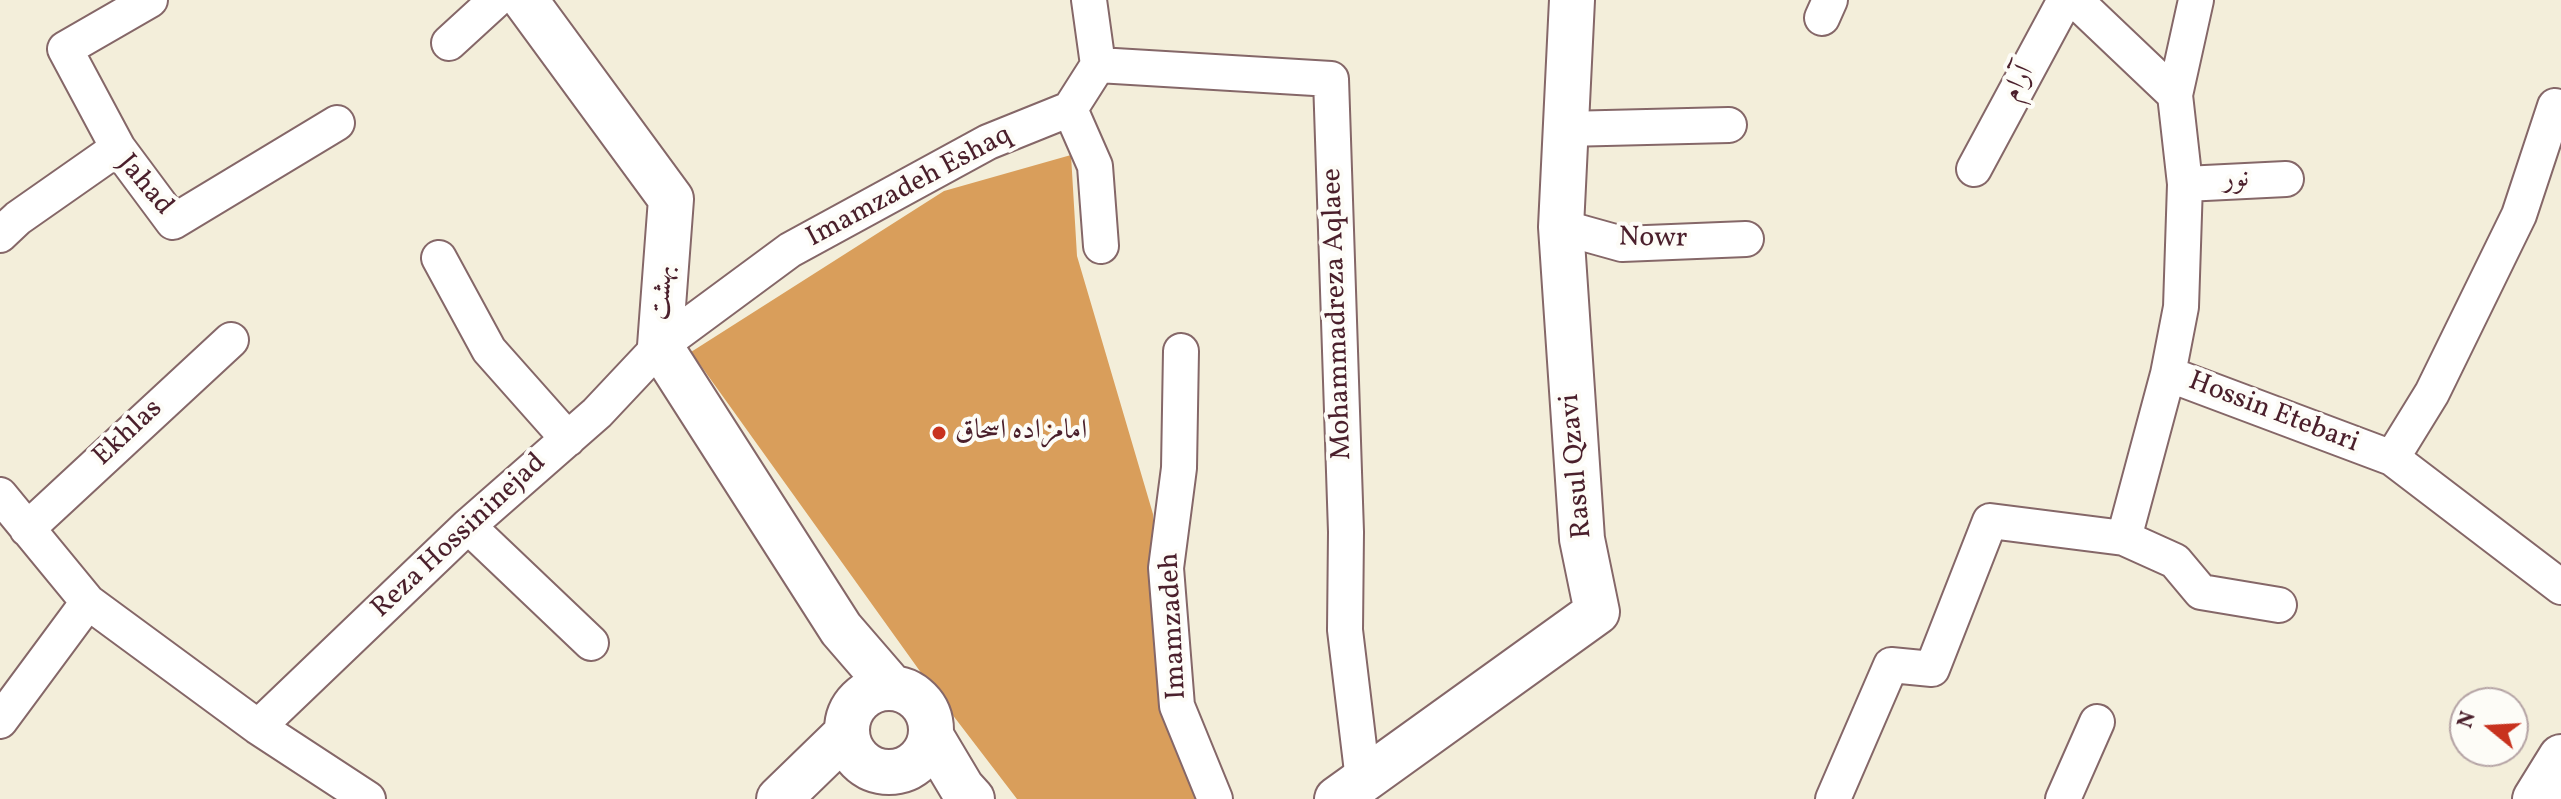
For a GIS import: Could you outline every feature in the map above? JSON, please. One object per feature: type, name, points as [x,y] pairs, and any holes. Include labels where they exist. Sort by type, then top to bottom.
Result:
[{"type":"street","points":[[118,148],[65,49],[150,0]]},
{"type":"street","points":[[449,43],[496,0]]},
{"type":"street","name":"بهشت","points":[[525,0],[671,199],[660,346],[841,629],[866,707]]},
{"type":"street","points":[[1089,0],[1098,65],[1070,109],[1095,166],[1101,246]]},
{"type":"street","name":"Rasul Qzavi","points":[[1350,790],[1597,612],[1582,539],[1561,227],[1572,0]]},
{"type":"street","name":"آرام","points":[[1974,169],[2065,0]]},
{"type":"street","points":[[2075,0],[2175,95]]},
{"type":"street","name":"Hossin Etebari","points":[[2196,0],[2175,95],[2185,184],[2181,307],[2168,374],[2392,458],[2561,587]]},
{"type":"street","name":"Mohammadreza Aqlaee","points":[[1098,65],[1331,79],[1346,532],[1345,630],[1350,790]]},
{"type":"street","points":[[2392,458],[2432,393],[2519,215],[2555,106]]},
{"type":"street","name":"Imamzadeh Eshaq","points":[[660,346],[790,250],[988,142],[1070,109]]},
{"type":"street","name":"Jahad","points":[[0,235],[18,218],[118,148],[173,222],[337,123]]},
{"type":"street","points":[[1565,129],[1729,125]]},
{"type":"street","name":"نور","points":[[2185,184],[2286,179]]},
{"type":"street","name":"Nowr","points":[[1561,227],[1622,244],[1746,239]]},
{"type":"street","points":[[439,258],[489,350],[568,439]]},
{"type":"street","name":"Ekhlas","points":[[27,529],[231,340]]},
{"type":"street","name":"Reza Hossininejad","points":[[258,727],[468,526],[597,413],[660,346]]},
{"type":"street","name":"Imamzadeh","points":[[1181,351],[1179,468],[1166,568],[1177,706],[1215,799]]},
{"type":"street","points":[[2124,538],[2168,374]]},
{"type":"street","points":[[0,495],[88,602],[258,727],[368,799]]},
{"type":"street","points":[[1833,799],[1891,665],[1932,669],[1990,521],[2124,538],[2175,561],[2201,592],[2279,605]]},
{"type":"street","points":[[468,526],[591,643]]},
{"type":"street","points":[[0,721],[88,602]]},
{"type":"street","points":[[779,799],[866,707],[906,691],[917,698],[925,709],[893,769]]},
{"type":"street","points":[[866,707],[850,747],[857,758],[868,767],[893,769],[967,794]]},
{"type":"street","points":[[2063,799],[2097,722]]},
{"type":"street","points":[[2535,799],[2561,757]]},
{"type":"building","name":"امامزاده اسحاق","points":[[1071,155],[1077,256],[1153,514],[1162,709],[1196,799],[1017,799],[932,688],[691,352],[944,191]]},
{"type":"place","name":"امامزاده اسحاق","points":[[939,433]]}]
